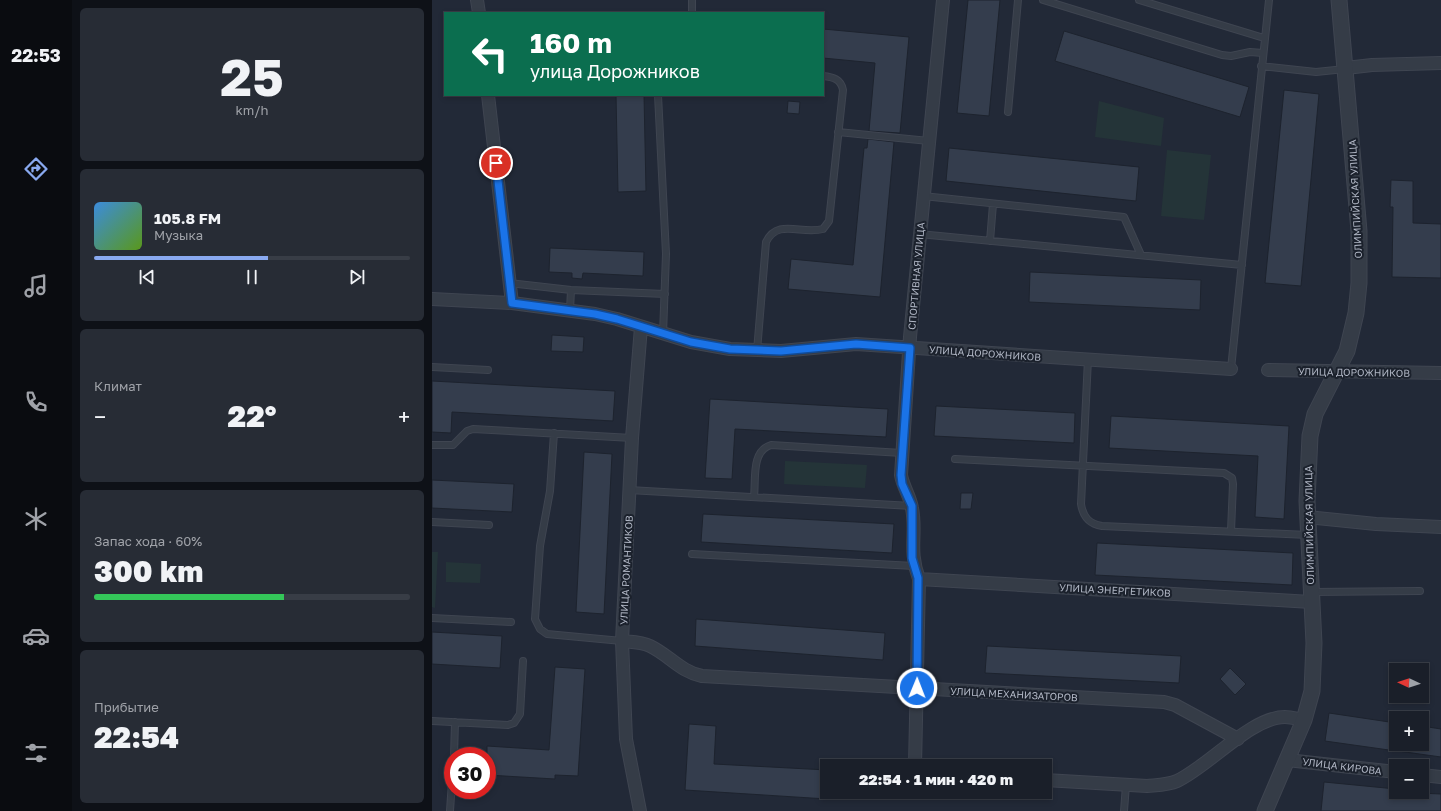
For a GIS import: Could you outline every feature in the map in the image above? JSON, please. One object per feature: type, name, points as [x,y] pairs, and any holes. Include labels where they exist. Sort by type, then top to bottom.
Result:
[{"type":"street","points":[[477,0],[479,12]]},
{"type":"street","name":"СПОРТИВНАЯ УЛИЦА","points":[[915,759],[918,578],[914,566],[912,549],[912,506],[902,484],[902,453],[919,234],[943,0]]},
{"type":"street","name":"ОЛИМПИЙСКАЯ УЛИЦА","points":[[1265,811],[1310,703],[1314,667],[1308,534],[1307,467],[1310,436],[1315,414],[1336,372],[1351,336],[1356,313],[1359,283],[1358,208],[1339,0]]},
{"type":"street","points":[[1346,68],[1372,64],[1441,63]]},
{"type":"street","points":[[488,96],[512,303]]},
{"type":"street","name":"УЛИЦА ДОРОЖНИКОВ","points":[[432,299],[512,303],[570,310],[617,319],[663,334],[711,346],[757,351],[781,351],[856,344],[1231,369]]},
{"type":"street","name":"УЛИЦА РОМАНТИКОВ","points":[[640,811],[626,739],[622,641],[632,438],[642,327]]},
{"type":"street","name":"УЛИЦА ДОРОЖНИКОВ","points":[[1268,370],[1441,373]]},
{"type":"street","points":[[1308,517],[1376,524],[1441,527]]},
{"type":"street","name":"УЛИЦА ЭНЕРГЕТИКОВ","points":[[918,578],[1311,597]]},
{"type":"street","name":"УЛИЦА МЕХАНИЗАТОРОВ","points":[[622,641],[644,643],[651,646],[686,670],[702,676],[1164,702],[1176,705],[1238,739]]},
{"type":"street","points":[[1052,780],[1126,785],[1163,785],[1176,782],[1261,724],[1274,719],[1286,717],[1304,720]]},
{"type":"street","name":"УЛИЦА КИРОВА","points":[[1287,760],[1389,771]]},
{"type":"street","points":[[1429,776],[1441,777]]},
{"type":"lane","points":[[692,0],[692,12]]},
{"type":"lane","points":[[1008,112],[1018,0]]},
{"type":"lane","points":[[1042,0],[1222,55],[1231,56],[1250,52],[1263,54]]},
{"type":"lane","points":[[1139,0],[1264,38]]},
{"type":"lane","points":[[1231,369],[1268,0]]},
{"type":"lane","points":[[1261,66],[1316,72],[1346,68]]},
{"type":"lane","points":[[757,351],[766,242],[771,233],[780,229],[823,230],[829,220],[843,90],[842,84],[832,77],[824,76]]},
{"type":"lane","points":[[658,96],[666,254],[663,334]]},
{"type":"lane","points":[[838,132],[929,141]]},
{"type":"lane","points":[[924,196],[1124,218],[1141,255]]},
{"type":"lane","points":[[990,241],[993,204]]},
{"type":"lane","points":[[919,234],[1242,266]]},
{"type":"lane","points":[[509,283],[571,290],[665,294]]},
{"type":"lane","points":[[570,310],[571,290]]},
{"type":"lane","points":[[1088,360],[1082,512],[1087,520],[1093,524],[1308,534]]},
{"type":"lane","points":[[432,367],[488,370]]},
{"type":"lane","points":[[432,445],[453,445],[467,431],[473,430],[632,438]]},
{"type":"lane","points":[[554,433],[550,490],[540,546],[535,619],[540,629],[547,634],[622,641]]},
{"type":"lane","points":[[754,497],[757,458],[760,451],[764,447],[771,445],[902,453]]},
{"type":"lane","points":[[955,459],[1224,473],[1228,475],[1233,484],[1231,531]]},
{"type":"lane","points":[[629,490],[912,506]]},
{"type":"lane","points":[[432,522],[489,525]]},
{"type":"lane","points":[[692,554],[914,566]]},
{"type":"lane","points":[[1311,597],[1420,591]]},
{"type":"lane","points":[[432,618],[511,622]]},
{"type":"lane","points":[[432,721],[508,725],[514,723],[520,714],[523,661]]},
{"type":"lane","points":[[455,747],[456,722]]},
{"type":"lane","points":[[1124,811],[1126,785]]},
{"type":"lane","points":[[450,811],[451,799]]},
{"type":"shaded area","points":[[1099,101],[1164,118],[1161,146],[1095,137]]},
{"type":"shaded area","points":[[1167,150],[1211,155],[1204,220],[1161,216]]},
{"type":"shaded area","points":[[785,461],[867,465],[865,488],[784,484]]},
{"type":"shaded area","points":[[432,552],[438,552],[435,608],[432,607]]},
{"type":"shaded area","points":[[446,562],[481,564],[480,583],[446,582]]},
{"type":"building","points":[[968,0],[1000,0],[989,116],[957,113]]},
{"type":"building","points":[[824,29],[909,37],[900,133],[869,131],[875,63],[824,58]]},
{"type":"building","points":[[1064,31],[1249,87],[1240,117],[1055,61]]},
{"type":"building","points":[[1284,90],[1319,94],[1301,286],[1265,283]]},
{"type":"building","points":[[616,96],[644,96],[646,191],[618,192]]},
{"type":"building","points":[[788,101],[800,102],[799,114],[787,113]]},
{"type":"building","points":[[868,139],[894,142],[880,297],[788,289],[791,259],[853,265],[864,148],[867,148]]},
{"type":"building","points":[[949,148],[1139,167],[1136,201],[946,181]]},
{"type":"building","points":[[1391,180],[1413,181],[1413,223],[1441,224],[1441,278],[1392,277],[1393,207],[1390,207]]},
{"type":"building","points":[[550,248],[644,252],[643,276],[583,273],[582,279],[572,278],[572,273],[549,272]]},
{"type":"building","points":[[1030,272],[1201,280],[1200,310],[1029,302]]},
{"type":"building","points":[[552,335],[584,337],[583,352],[551,351]]},
{"type":"building","points":[[432,381],[615,391],[613,421],[452,412],[451,433],[432,432]]},
{"type":"building","points":[[710,399],[888,409],[886,437],[735,429],[732,479],[705,478]]},
{"type":"building","points":[[936,406],[1075,413],[1074,443],[934,436]]},
{"type":"building","points":[[1111,416],[1289,426],[1284,519],[1255,517],[1258,456],[1109,448]]},
{"type":"building","points":[[584,452],[612,454],[604,614],[576,612]]},
{"type":"building","points":[[432,480],[514,484],[512,512],[432,508]]},
{"type":"building","points":[[961,493],[973,493],[971,509],[960,509]]},
{"type":"building","points":[[703,514],[894,524],[892,553],[701,542]]},
{"type":"building","points":[[1097,543],[1293,553],[1292,585],[1095,575]]},
{"type":"building","points":[[696,619],[885,633],[883,660],[695,646]]},
{"type":"building","points":[[432,632],[502,636],[500,668],[432,664]]},
{"type":"building","points":[[987,646],[1181,656],[1179,683],[985,673]]},
{"type":"building","points":[[555,667],[585,669],[578,776],[555,775],[555,779],[496,776],[496,747],[487,746],[549,750]]},
{"type":"building","points":[[1230,668],[1246,684],[1235,695],[1220,679]]},
{"type":"building","points":[[1329,713],[1389,722],[1389,750],[1325,741]]},
{"type":"building","points":[[689,724],[716,726],[714,764],[820,770],[820,799],[685,790]]},
{"type":"building","points":[[1429,727],[1441,729],[1441,757],[1398,751],[1429,751]]},
{"type":"building","points":[[1324,782],[1389,788],[1389,799],[1429,799],[1429,793],[1441,794],[1441,811],[1321,811]]},
{"type":"route","points":[[496,163],[512,303],[595,314],[617,319],[691,342],[730,349],[781,351],[856,344],[910,348],[901,475],[904,490],[912,506],[912,558],[918,578],[919,613],[917,688]]}]
